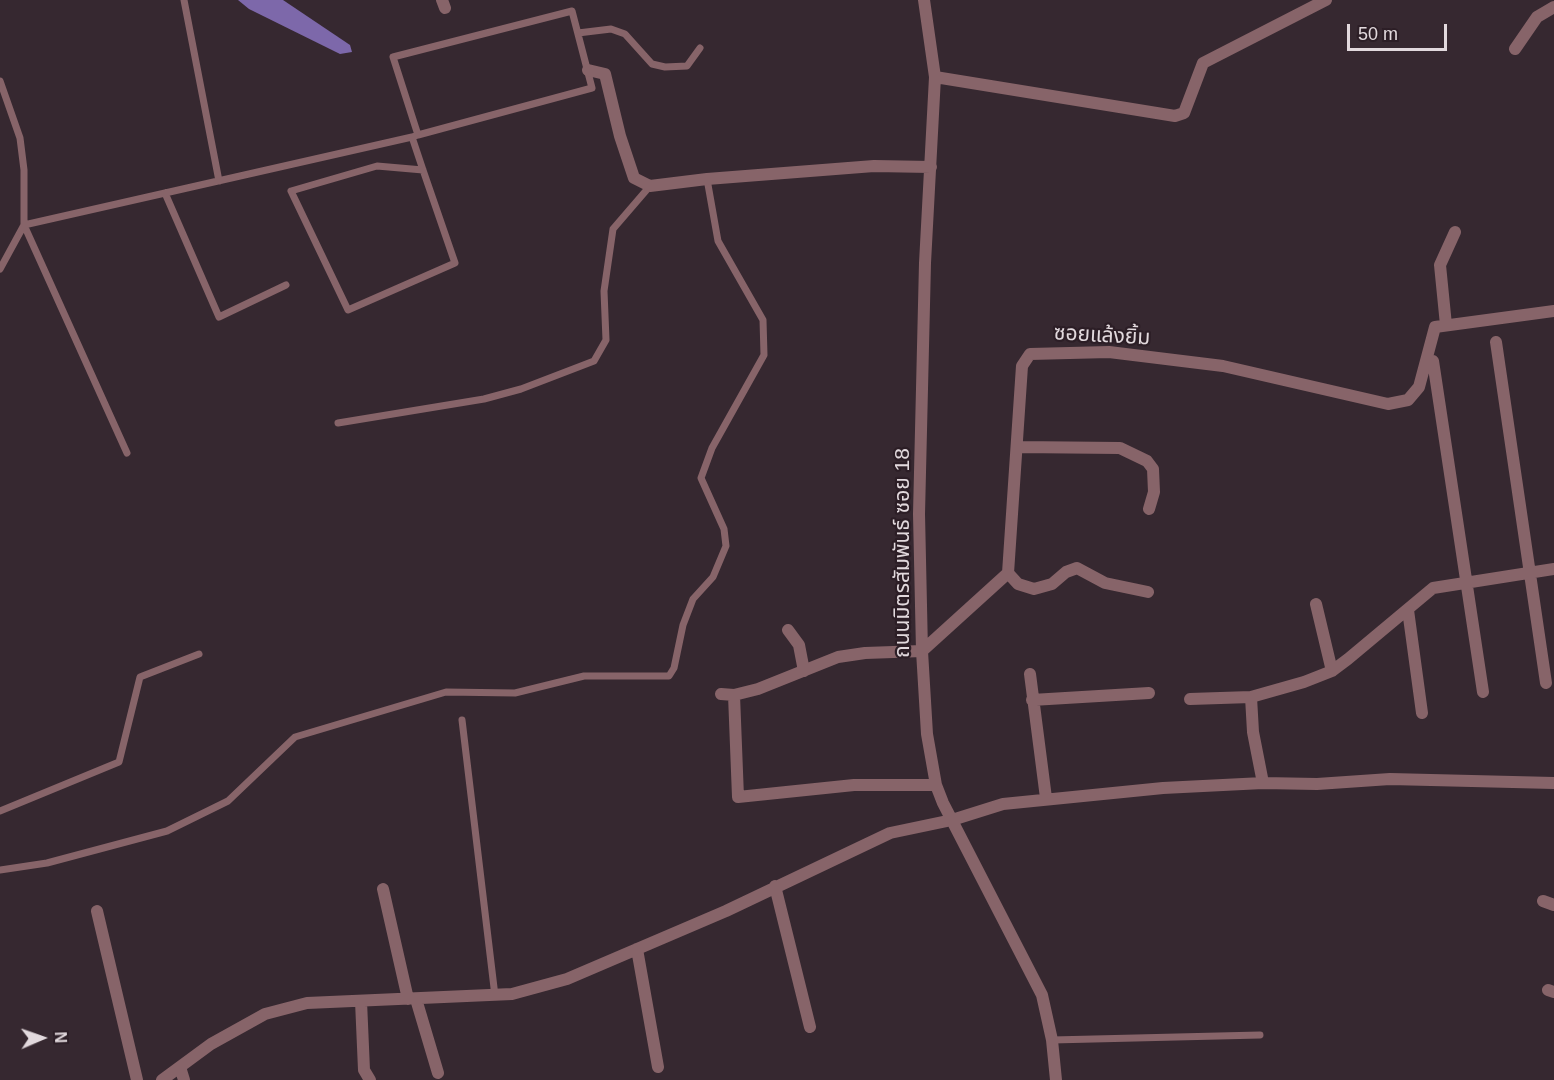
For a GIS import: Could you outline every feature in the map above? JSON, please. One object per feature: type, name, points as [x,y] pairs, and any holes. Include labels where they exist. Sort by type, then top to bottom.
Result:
[{"type":"street","name":"ถนนมิตรสัมพันธ์ ซอย 18","points":[[924,0],[935,77],[920,513],[922,651],[927,734],[936,785],[1038,985],[1052,1040],[1056,1080]]},
{"type":"street","points":[[935,77],[1175,116],[1184,113],[1203,63],[1326,0]]},
{"type":"street","points":[[1515,49],[1537,17],[1554,7]]},
{"type":"street","points":[[588,70],[605,74],[620,136],[634,178],[650,186],[707,179],[874,166],[931,167]]},
{"type":"street","points":[[1455,232],[1440,265],[1446,325],[1554,311]]},
{"type":"street","name":"ซอยแล้งยิ้ม","points":[[1008,573],[1022,366],[1030,354],[1108,352],[1223,366],[1388,404],[1414,395],[1419,387],[1435,327],[1446,325]]},
{"type":"street","points":[[1496,342],[1546,683]]},
{"type":"street","points":[[1433,361],[1483,692]]},
{"type":"street","points":[[1017,447],[1120,448],[1147,461],[1153,469],[1154,492],[1149,509]]},
{"type":"street","points":[[721,694],[734,695],[838,657],[865,653],[922,651],[1008,573],[1018,584],[1034,590],[1052,584],[1066,572],[1077,568],[1104,583],[1148,592]]},
{"type":"street","points":[[1190,699],[1251,697],[1305,682],[1332,670],[1433,588],[1554,569]]},
{"type":"street","points":[[1316,604],[1332,670]]},
{"type":"street","points":[[1408,610],[1422,713]]},
{"type":"street","points":[[788,630],[799,645],[804,671]]},
{"type":"street","points":[[1030,674],[1046,798]]},
{"type":"street","points":[[1032,700],[1149,693]]},
{"type":"street","points":[[734,695],[738,797],[854,785],[936,785]]},
{"type":"street","points":[[1251,697],[1252,732],[1263,783]]},
{"type":"street","points":[[162,1080],[212,1044],[265,1014],[308,1002],[495,996],[567,980],[726,911],[890,833],[952,820],[1003,804],[1046,798],[1263,783],[1317,784],[1390,780],[1554,783]]},
{"type":"street","points":[[775,886],[810,1027]]},
{"type":"street","points":[[383,889],[412,999],[438,1073]]},
{"type":"street","points":[[97,911],[137,1080]]},
{"type":"street","points":[[637,949],[658,1067]]},
{"type":"street","points":[[361,1001],[364,1070],[370,1080]]},
{"type":"street","points":[[180,1067],[184,1080]]},
{"type":"lane","points":[[184,0],[219,181]]},
{"type":"lane","points":[[0,269],[24,225],[415,136],[592,88],[572,11],[393,57],[415,136],[423,170],[455,263],[348,310],[291,191],[377,166],[423,170]]},
{"type":"lane","points":[[578,33],[611,29],[625,34],[652,64],[665,67],[687,66],[700,48]]},
{"type":"lane","points":[[0,81],[20,138],[24,170],[24,225],[127,453]]},
{"type":"lane","points":[[0,870],[47,863],[167,831],[228,801],[295,736],[446,692],[515,693],[584,676],[669,676],[674,668],[683,625],[693,599],[713,577],[726,546],[724,529],[701,478],[711,448],[764,355],[763,320],[718,241],[707,179]]},
{"type":"lane","points":[[338,423],[484,399],[520,389],[594,361],[606,340],[604,291],[613,229],[650,186]]},
{"type":"lane","points":[[165,193],[219,317],[286,285]]},
{"type":"lane","points":[[0,811],[119,762],[140,677],[199,654]]},
{"type":"lane","points":[[462,720],[495,996]]},
{"type":"lane","points":[[1052,1040],[1260,1035]]},
{"type":"shaded area","points":[[238,0],[283,0],[350,45],[352,52],[340,54],[249,9]]}]
